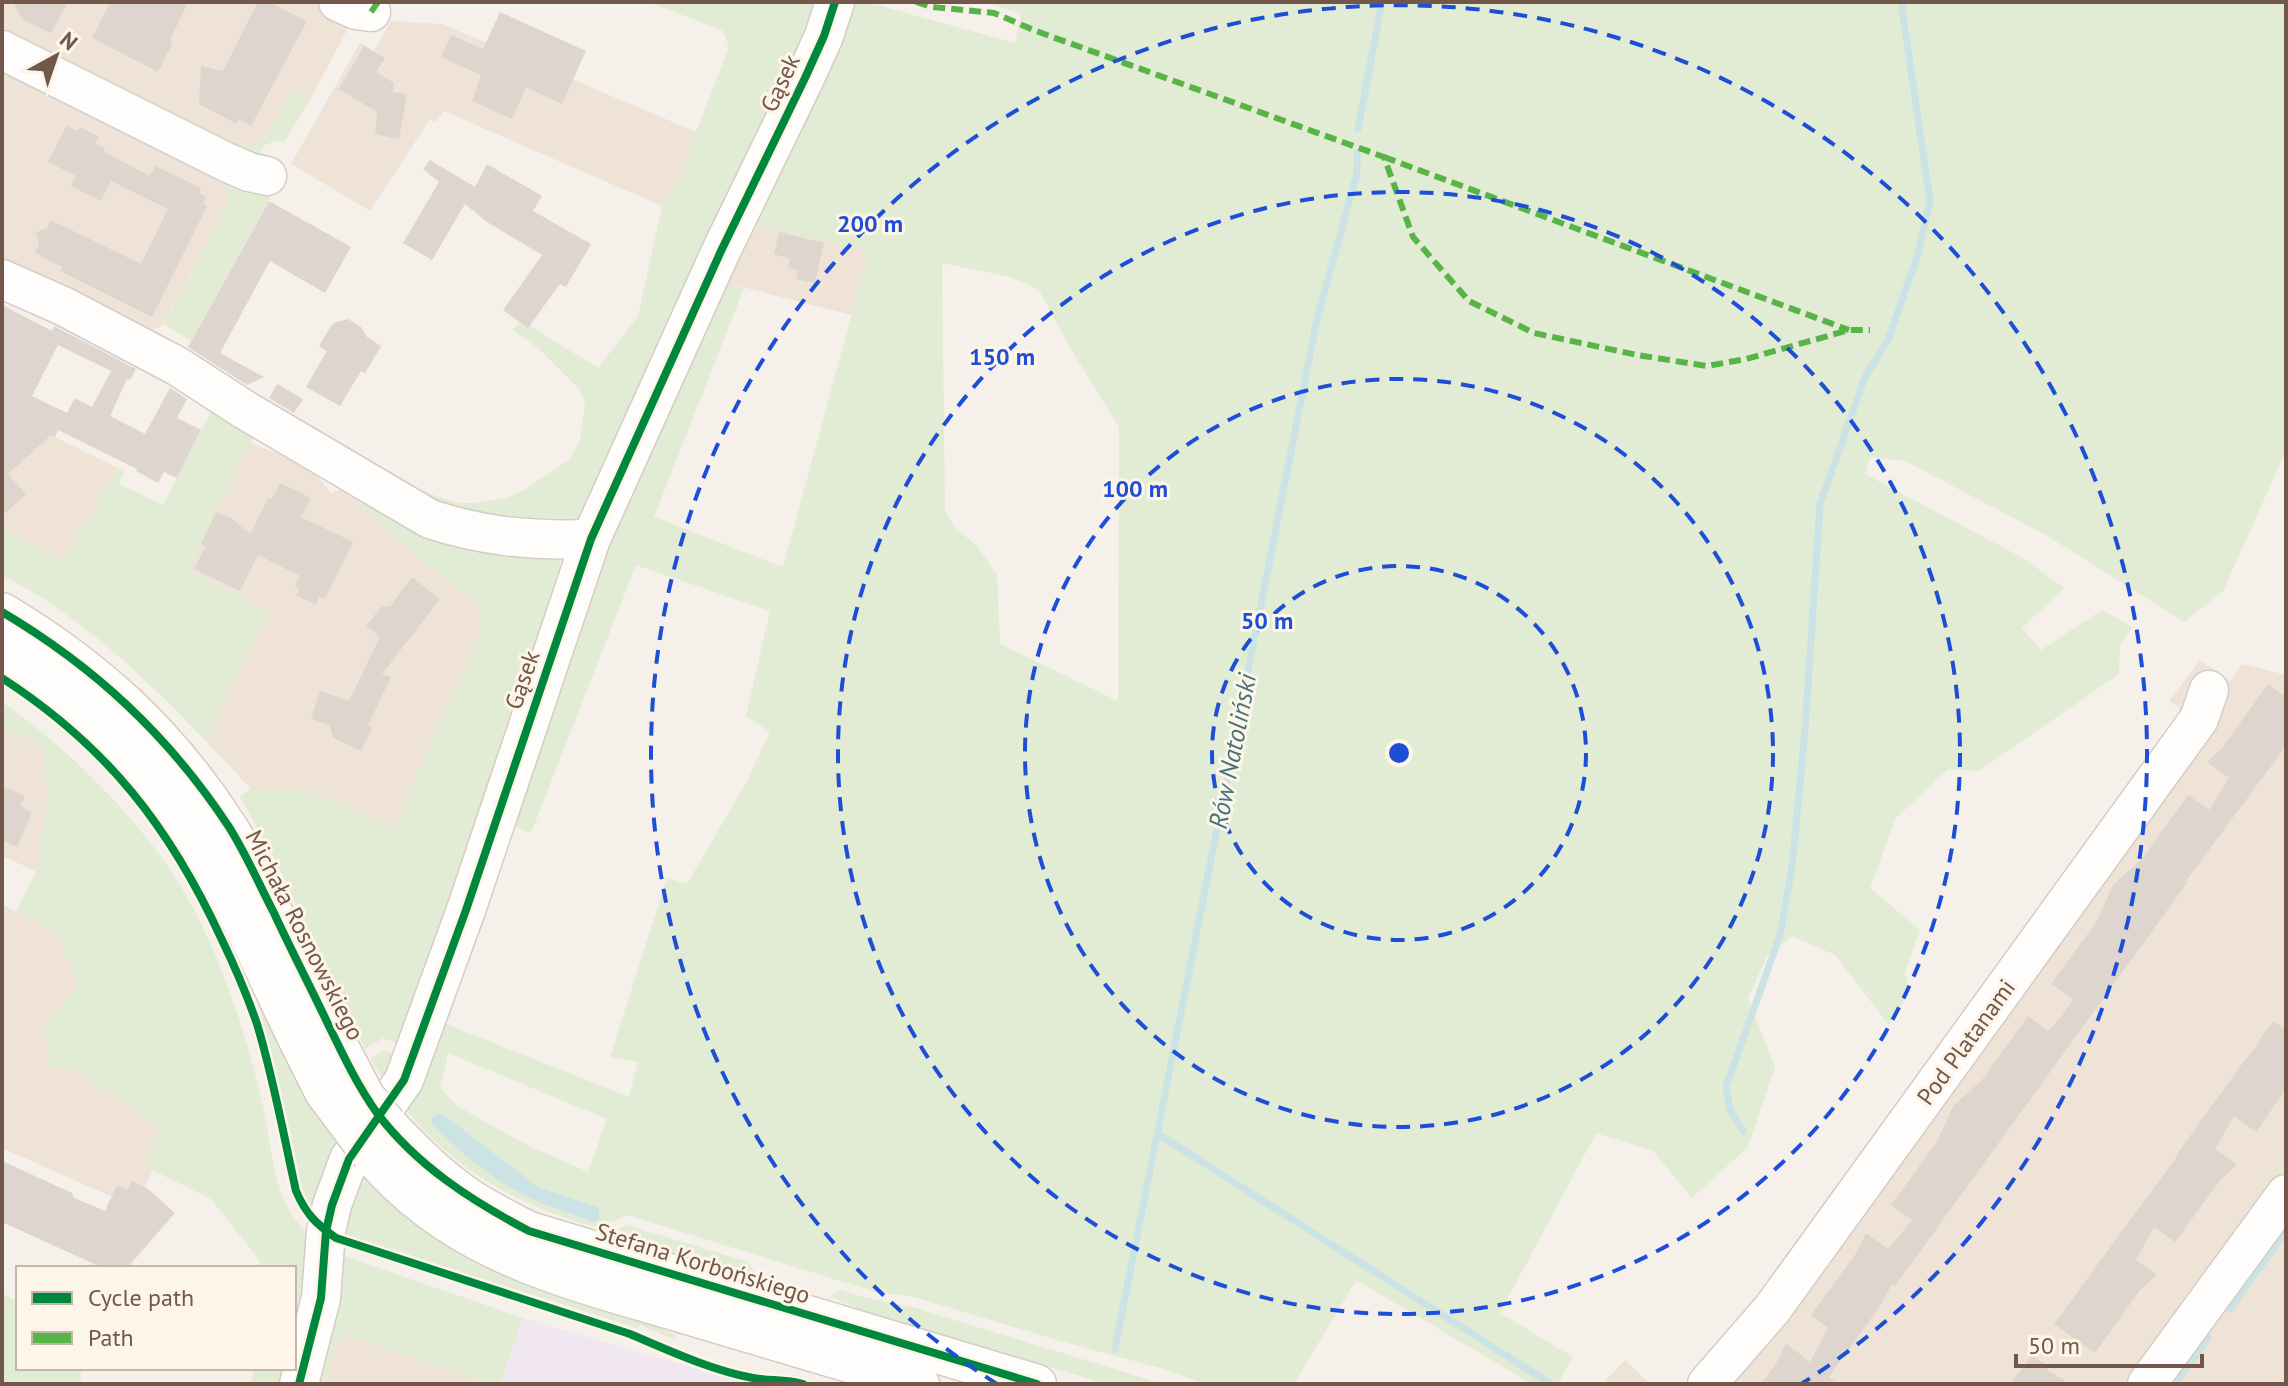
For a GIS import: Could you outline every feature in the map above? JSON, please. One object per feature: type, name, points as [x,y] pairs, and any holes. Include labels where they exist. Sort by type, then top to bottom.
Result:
[{"type":"street","name":"Gąsek","points":[[299,1384],[321,1298],[326,1231],[349,1159],[404,1080],[466,910],[591,539],[721,251],[805,78],[835,2]]},
{"type":"street","points":[[2,50],[226,162],[267,176]]},
{"type":"street","points":[[2,279],[63,306],[177,366],[245,410],[430,519],[490,535],[523,539],[591,539]]},
{"type":"street","name":"Michała Rosnowskiego","points":[[2,612],[81,664],[119,696],[190,772],[248,861],[316,1039],[324,1092],[379,1140]]},
{"type":"street","name":"Michała Rosnowskiego","points":[[2,650],[47,680],[91,717],[128,751],[158,785],[179,814],[316,1039]]},
{"type":"street","name":"Pod Platanami","points":[[1707,1384],[1781,1298],[2199,719],[2209,690]]},
{"type":"street","name":"Stefana Korbońskiego","points":[[379,1140],[387,1174],[407,1192],[453,1227],[486,1246],[544,1272],[686,1297],[1037,1384]]},
{"type":"street","points":[[2147,1384],[2286,1194]]},
{"type":"street","name":"Stefana Korbońskiego","points":[[686,1297],[920,1384]]},
{"type":"shaded area","points":[[2,2],[313,2],[344,16],[349,26],[310,100],[291,90],[263,140],[239,149],[2,29]]},
{"type":"shaded area","points":[[391,21],[442,24],[696,132],[685,168],[662,206],[444,111],[435,122],[430,119],[370,211],[291,164],[360,43],[374,51]]},
{"type":"shaded area","points":[[2,71],[224,183],[230,201],[162,326],[143,333],[2,262]]},
{"type":"shaded area","points":[[745,223],[870,251],[851,315],[719,281]]},
{"type":"shaded area","points":[[2,411],[118,468],[64,561],[2,528]]},
{"type":"shaded area","points":[[280,439],[331,493],[343,489],[380,526],[479,609],[482,630],[394,827],[304,790],[251,789],[206,741],[269,612],[188,569],[250,443],[273,452]]},
{"type":"shaded area","points":[[2200,660],[2230,681],[2242,664],[2286,675],[2286,1384],[1696,1384],[2182,727],[2179,708],[2169,701]]},
{"type":"shaded area","points":[[2,730],[41,742],[48,799],[36,871],[2,856]]},
{"type":"shaded area","points":[[2,904],[59,935],[77,984],[42,1033],[50,1048],[50,1068],[68,1067],[124,1101],[161,1130],[144,1165],[153,1170],[135,1207],[2,1148]]},
{"type":"shaded area","points":[[523,1318],[747,1384],[500,1384]]},
{"type":"shaded area","points":[[341,1333],[489,1384],[323,1384]]},
{"type":"shaded area","points":[[1625,1360],[1650,1384],[1609,1384],[1605,1381]]},
{"type":"green space","points":[[649,2],[828,2],[579,524],[488,530],[369,470],[458,503],[478,503],[523,491],[570,459],[580,440],[585,403],[580,390],[538,348],[513,330],[519,322],[528,328],[530,326],[598,368],[638,316],[662,206],[685,168],[729,47],[723,31]]},
{"type":"green space","points":[[845,2],[866,2],[1015,43],[1021,14],[986,2],[2286,2],[2286,451],[2223,591],[2184,622],[2046,535],[1905,461],[1870,457],[1865,474],[2023,558],[2064,588],[2022,628],[2041,650],[2102,610],[2133,627],[2120,644],[2119,674],[1979,771],[1948,769],[1896,818],[1870,888],[1920,930],[1905,972],[1909,992],[1889,1025],[1835,955],[1792,936],[1767,956],[1748,998],[1775,1067],[1748,1147],[1692,1198],[1653,1151],[1596,1133],[1500,1313],[1573,1357],[1558,1384],[1532,1384],[1356,1280],[1294,1384],[1205,1384],[1160,1368],[914,1297],[876,1292],[627,1215],[599,1228],[569,1219],[491,1184],[446,1151],[403,1107],[436,1020],[629,1097],[638,1062],[610,1057],[667,878],[687,884],[746,783],[770,732],[746,716],[770,611],[636,565],[531,833],[507,824],[598,563],[719,281],[744,288],[654,517],[783,567],[869,251],[745,223]],"holes":[[[942,263],[1011,277],[1039,290],[1119,427],[1118,701],[1000,644],[997,575],[977,546],[954,527],[945,510]],[[448,1053],[607,1119],[588,1172],[527,1145],[457,1106],[440,1087]]]},
{"type":"green space","points":[[291,90],[310,100],[284,143],[278,140],[265,145],[257,158],[239,149],[263,140]]},
{"type":"green space","points":[[239,182],[270,198],[191,341],[164,324],[230,201],[224,183],[236,189]]},
{"type":"green space","points":[[214,406],[255,434],[188,569],[269,612],[206,741],[111,649],[59,609],[2,575],[2,528],[64,560],[118,468],[124,472],[119,484],[163,505]]},
{"type":"green space","points":[[343,489],[554,545],[566,582],[407,1047],[383,1038],[365,1049],[276,862],[240,797],[251,789],[304,790],[394,826],[482,630],[479,609],[474,602],[380,526]]},
{"type":"green space","points":[[2,702],[88,774],[162,858],[201,924],[231,997],[251,1058],[283,1198],[293,1216],[315,1241],[296,1342],[296,1266],[263,1266],[211,1199],[144,1166],[160,1129],[124,1101],[68,1067],[49,1068],[49,1050],[41,1033],[77,984],[59,935],[16,911],[36,871],[48,799],[41,742],[2,730]]},
{"type":"green space","points":[[261,1009],[298,1081],[341,1150],[314,1206],[310,1206],[299,1186],[258,1012]]},
{"type":"green space","points":[[385,1050],[403,1056],[388,1086],[370,1059]]},
{"type":"green space","points":[[2286,1157],[2286,1175],[2259,1212],[2253,1213],[2248,1209]]},
{"type":"green space","points":[[355,1166],[416,1223],[467,1258],[514,1280],[622,1311],[677,1336],[675,1340],[640,1325],[637,1328],[341,1234]]},
{"type":"green space","points":[[626,1225],[748,1262],[755,1273],[685,1264],[602,1239]]},
{"type":"green space","points":[[335,1253],[523,1318],[500,1384],[489,1384],[342,1333],[323,1384],[311,1384]]},
{"type":"green space","points":[[841,1290],[916,1308],[1163,1384],[1107,1384],[909,1325],[905,1329],[829,1296]]},
{"type":"green space","points":[[2,1293],[16,1301],[16,1370],[82,1370],[80,1384],[2,1384]]},
{"type":"green space","points":[[254,1370],[288,1370],[284,1384],[250,1384]]},
{"type":"water","points":[[438,1113],[538,1187],[599,1208],[599,1218],[594,1222],[550,1206],[498,1180],[431,1123]]},
{"type":"building","points":[[13,2],[68,2],[51,33],[22,19]]},
{"type":"building","points":[[110,2],[188,2],[158,72],[92,38]]},
{"type":"building","points":[[258,2],[269,2],[307,21],[251,126],[239,119],[237,124],[199,104],[201,66],[223,71]]},
{"type":"building","points":[[500,12],[586,51],[562,104],[526,87],[512,119],[472,101],[481,75],[441,57],[451,35],[483,49]]},
{"type":"building","points":[[364,46],[385,58],[376,72],[394,83],[393,92],[407,94],[399,139],[375,134],[377,112],[339,89]]},
{"type":"building","points":[[66,126],[78,131],[80,127],[99,137],[95,143],[105,148],[104,152],[150,176],[155,166],[201,188],[199,193],[206,197],[203,204],[207,206],[152,317],[60,271],[62,267],[35,253],[39,244],[36,232],[46,229],[51,220],[141,264],[168,209],[111,181],[101,201],[71,186],[76,176],[48,162]]},
{"type":"building","points":[[430,160],[475,187],[487,164],[542,196],[533,211],[591,244],[566,287],[560,284],[528,328],[503,310],[542,255],[487,222],[465,204],[432,260],[403,243],[439,182],[423,169]]},
{"type":"building","points":[[269,201],[351,247],[325,293],[270,261],[220,353],[264,377],[247,385],[188,347]]},
{"type":"building","points":[[779,232],[824,243],[815,283],[796,279],[798,270],[788,268],[790,259],[774,254]]},
{"type":"building","points":[[2,305],[52,331],[54,326],[136,369],[130,380],[127,379],[110,416],[145,434],[170,388],[187,399],[177,418],[201,430],[177,478],[164,472],[158,483],[137,469],[58,430],[55,437],[51,435],[8,474],[26,494],[2,516]],"holes":[[[58,345],[111,371],[92,407],[75,398],[67,413],[32,396]]]},
{"type":"building","points":[[348,319],[381,346],[365,373],[361,371],[340,406],[306,387],[327,351],[319,346],[333,323]]},
{"type":"building","points":[[277,384],[303,399],[294,413],[269,398]]},
{"type":"building","points":[[280,483],[311,498],[301,517],[353,542],[325,599],[319,597],[316,605],[296,595],[299,589],[295,586],[300,576],[258,555],[240,591],[194,569],[206,546],[201,544],[216,512],[231,518],[250,534],[268,498],[272,499]]},
{"type":"building","points":[[412,577],[440,599],[382,674],[391,677],[368,725],[372,728],[361,751],[333,738],[330,725],[311,719],[320,691],[349,701],[380,637],[366,626],[381,607],[390,606]]},
{"type":"building","points":[[2268,684],[2286,697],[2286,744],[2281,753],[1911,1264],[1894,1286],[1892,1284],[1880,1306],[1829,1377],[1838,1384],[1761,1384],[1786,1343],[1810,1362],[1828,1328],[1811,1315],[1857,1252],[1866,1233],[1888,1249],[1912,1220],[1891,1205],[1936,1143],[1954,1105],[1982,1080],[2028,1016],[2048,1031],[2062,1016],[2073,999],[2051,984],[2097,921],[2113,885],[2142,859],[2188,795],[2209,810],[2229,778],[2207,762],[2222,748]]},
{"type":"building","points":[[2,786],[25,796],[20,806],[32,812],[17,847],[4,841],[2,845]]},
{"type":"building","points":[[2273,1021],[2286,1030],[2286,1089],[2256,1132],[2234,1116],[2215,1149],[2237,1165],[2221,1179],[2175,1242],[2154,1227],[2136,1260],[2157,1275],[2140,1290],[2095,1353],[2054,1324]]},
{"type":"building","points":[[2,1161],[105,1211],[117,1185],[127,1190],[132,1181],[148,1189],[175,1213],[129,1266],[99,1266],[2,1222]]},
{"type":"building","points":[[2032,1355],[2047,1366],[2047,1370],[2070,1384],[2010,1384]]},
{"type":"waterway","name":"Rów Natoliński","points":[[1358,129],[1382,2]]},
{"type":"waterway","points":[[1743,1131],[1730,1110],[1726,1087],[1780,935],[1792,868],[1820,504],[1865,377],[1888,340],[1918,254],[1930,201],[1901,2]]},
{"type":"waterway","name":"Rów Natoliński","points":[[1115,1349],[1317,319],[1357,173],[1357,154]]},
{"type":"waterway","points":[[1158,1134],[1551,1384]]},
{"type":"waterway","points":[[2230,1309],[2286,1231]]},
{"type":"waterway","points":[[2175,1384],[2208,1338]]},
{"type":"marked path","points":[[371,12],[378,2]]},
{"type":"marked path","points":[[916,2],[932,7],[994,13],[1384,157],[1413,237],[1469,301],[1534,333],[1707,366],[1746,359],[1849,330],[1870,330]]},
{"type":"marked path","points":[[1384,157],[1849,330]]},
{"type":"cycle path","points":[[299,1384],[321,1298],[326,1231],[349,1159],[404,1080],[466,910],[591,539],[721,251],[805,78],[835,2]]},
{"type":"cycle path","points":[[2,612],[99,680],[155,733],[206,794],[247,858],[363,1091],[393,1132],[447,1181],[529,1231],[1037,1384]]},
{"type":"cycle path","points":[[2,678],[39,704],[104,761],[132,792],[180,861],[202,899],[249,1002],[268,1064],[296,1191],[312,1218],[322,1228],[336,1238],[630,1334],[722,1370],[753,1378],[803,1384]]}]
